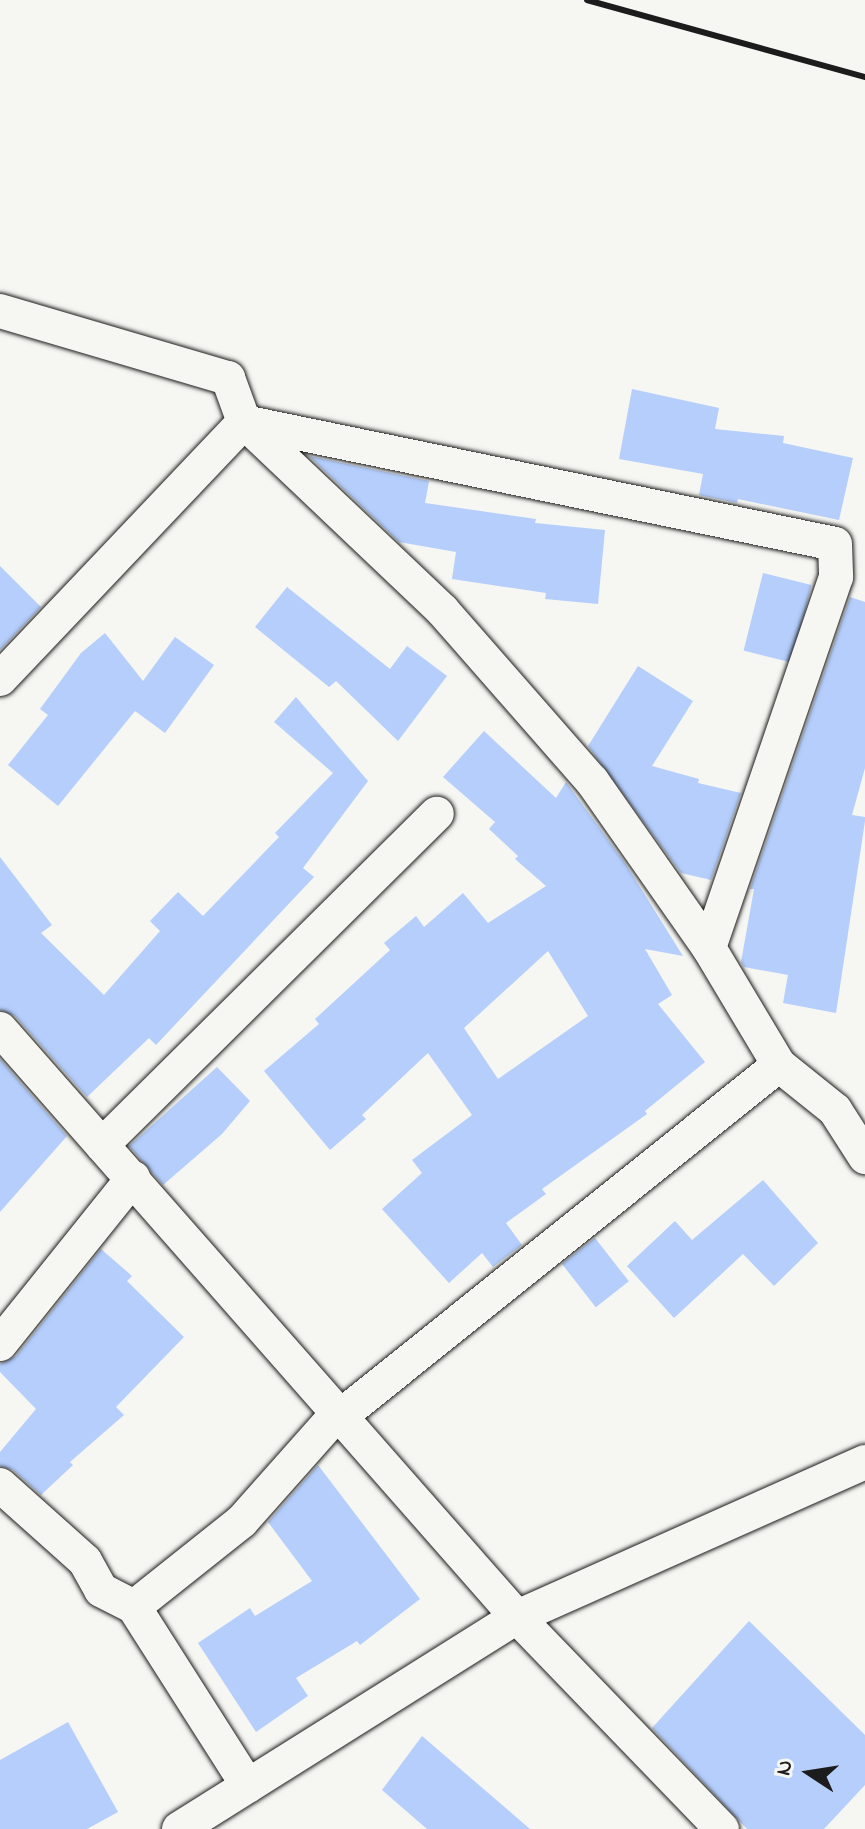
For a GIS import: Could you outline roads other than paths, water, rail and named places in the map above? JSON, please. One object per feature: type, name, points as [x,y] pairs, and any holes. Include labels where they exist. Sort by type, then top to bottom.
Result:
[{"type":"street","points":[[0,311],[228,378],[244,422],[443,611],[592,781],[709,948],[779,1065],[835,1110],[865,1157]]},
{"type":"street","points":[[0,679],[244,422]]},
{"type":"street","points":[[244,422],[835,544],[836,577],[709,948]]},
{"type":"street","points":[[102,1145],[437,814]]},
{"type":"street","points":[[0,1029],[517,1617],[722,1829]]},
{"type":"street","points":[[338,1413],[342,1415],[779,1065]]},
{"type":"street","points":[[0,1344],[133,1178]]},
{"type":"street","points":[[134,1607],[242,1521],[338,1413]]},
{"type":"street","points":[[179,1829],[517,1617],[865,1462]]},
{"type":"street","points":[[0,1485],[85,1561],[101,1590],[134,1607],[248,1786]]},
{"type":"railway","points":[[587,0],[865,77]]}]
